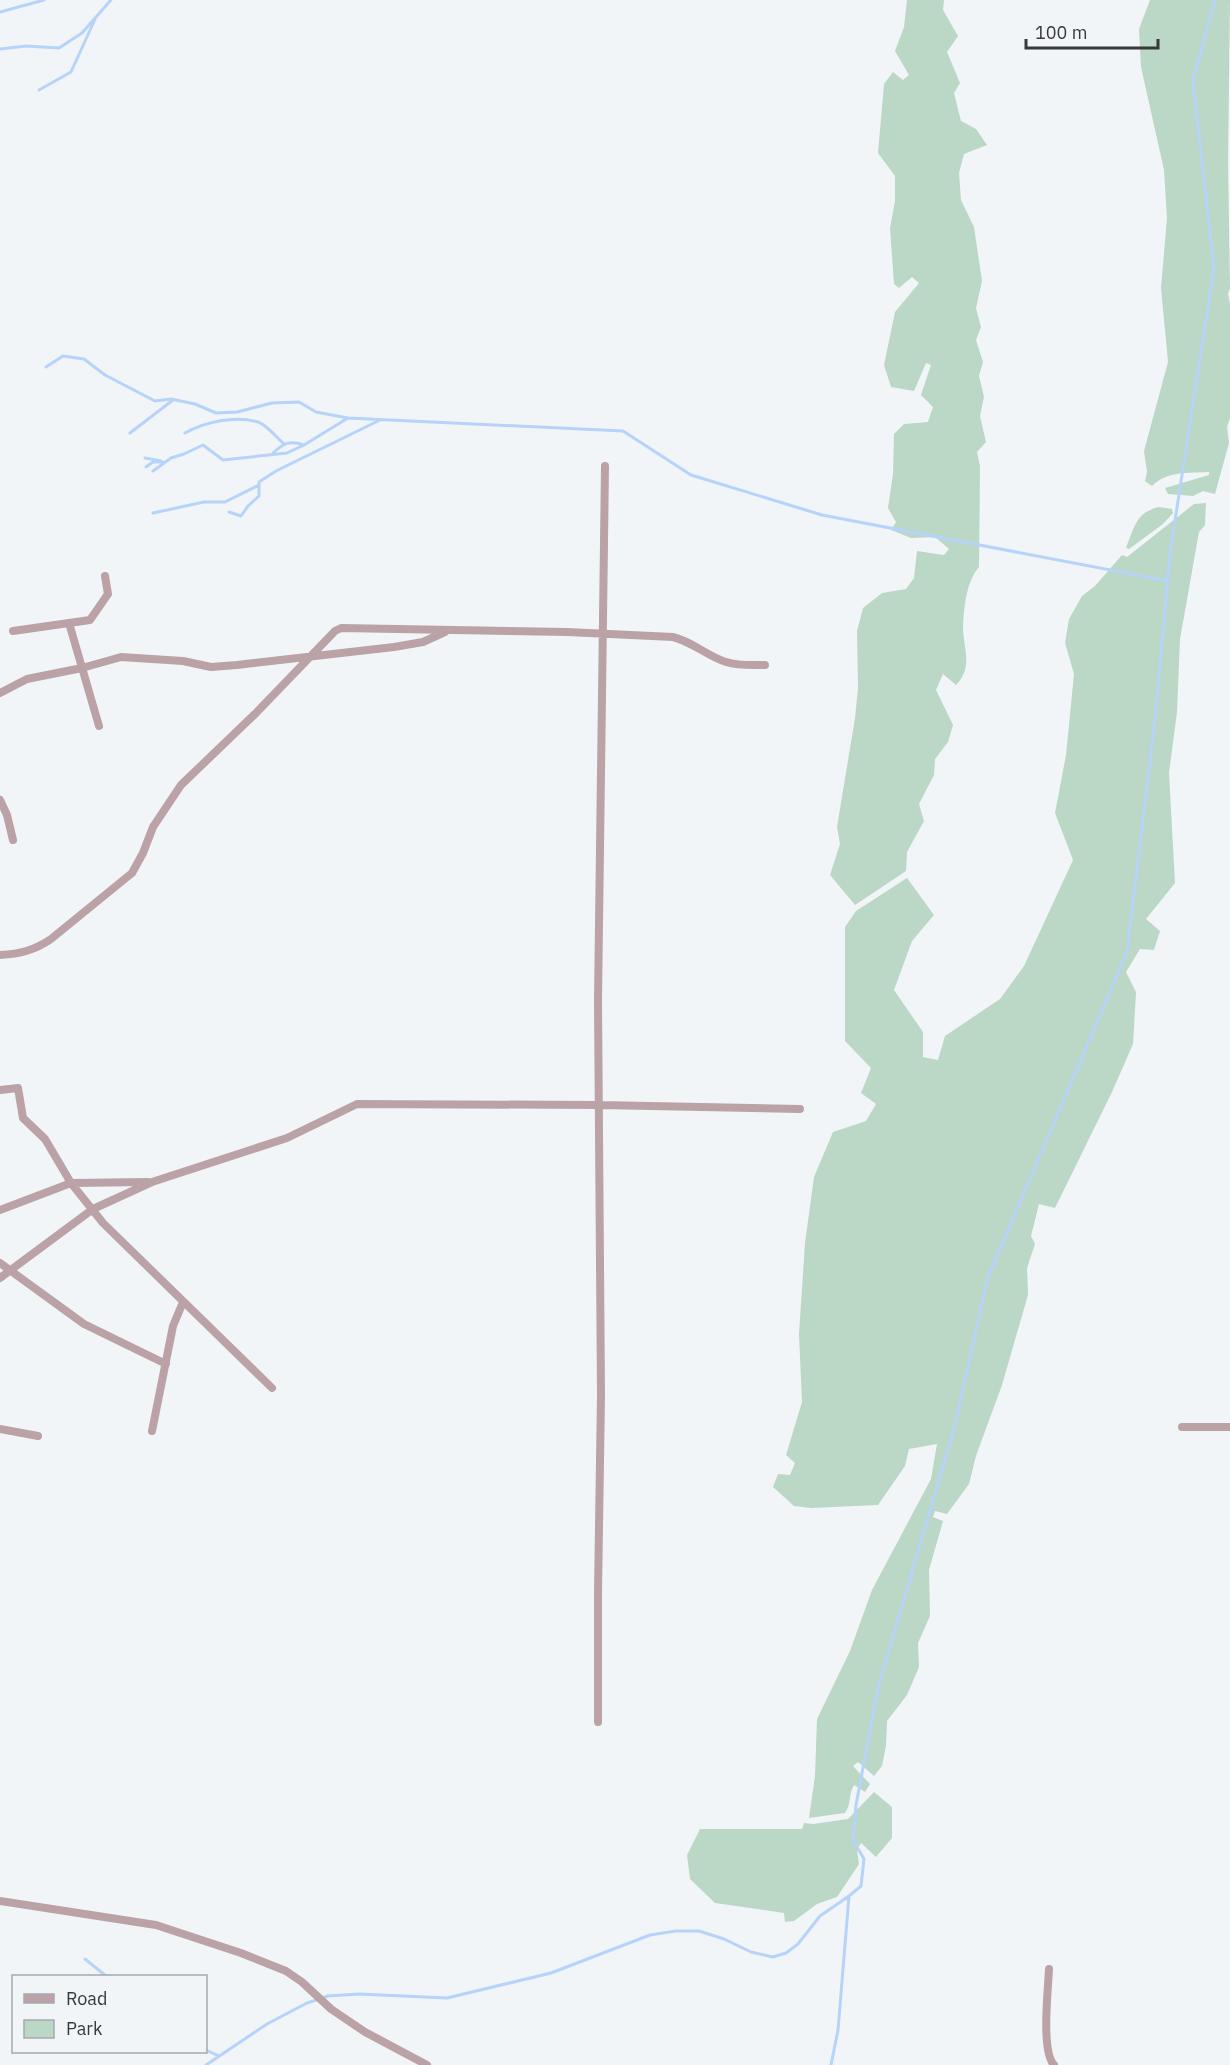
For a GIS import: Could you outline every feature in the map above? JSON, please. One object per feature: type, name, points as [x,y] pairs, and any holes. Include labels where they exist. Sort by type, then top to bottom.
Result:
[{"type":"street","points":[[598,1722],[602,1395],[598,1001],[605,466]]},
{"type":"street","points":[[12,631],[90,620],[108,594],[105,576]]},
{"type":"street","points":[[69,622],[99,726]]},
{"type":"street","points":[[0,955],[28,952],[44,944],[132,873],[153,827],[181,785],[335,631],[341,628],[567,632],[673,637],[687,641],[725,662],[736,665],[765,665]]},
{"type":"street","points":[[0,693],[27,679],[82,668],[121,657],[183,661],[211,667],[404,645],[423,642],[447,631]]},
{"type":"street","points":[[0,800],[7,815],[13,840]]},
{"type":"street","points":[[0,1090],[18,1088],[23,1118],[45,1138],[70,1183],[103,1223],[272,1388]]},
{"type":"street","points":[[0,1278],[93,1209],[152,1182],[287,1138],[357,1104],[800,1109]]},
{"type":"street","points":[[0,1210],[70,1183],[152,1182]]},
{"type":"street","points":[[0,1263],[84,1324],[166,1364]]},
{"type":"street","points":[[152,1431],[173,1326],[183,1302]]},
{"type":"street","points":[[1182,1427],[1230,1428]]},
{"type":"street","points":[[0,1429],[38,1436]]},
{"type":"street","points":[[0,1901],[156,1924],[241,1953],[286,1971],[339,2015],[365,2032],[427,2065]]},
{"type":"street","points":[[1049,1970],[1047,2047],[1050,2060],[1054,2065]]},
{"type":"green space","points":[[907,0],[944,0],[943,10],[958,36],[947,52],[960,83],[954,93],[961,121],[976,129],[987,145],[964,154],[959,173],[961,200],[974,227],[982,281],[976,308],[981,327],[976,340],[983,362],[979,376],[984,397],[980,416],[986,442],[977,452],[980,466],[979,567],[971,580],[965,604],[963,627],[965,671],[956,685],[943,674],[936,690],[953,725],[948,742],[935,759],[934,775],[919,804],[924,821],[907,852],[906,871],[855,905],[830,875],[840,844],[837,827],[855,718],[858,688],[857,631],[863,608],[882,593],[906,589],[914,578],[917,551],[944,555],[949,549],[935,537],[911,538],[891,530],[896,522],[888,508],[893,474],[894,434],[904,424],[928,422],[933,407],[921,395],[931,365],[926,363],[914,391],[891,387],[884,365],[895,312],[919,283],[912,277],[899,288],[894,284],[890,228],[895,201],[895,176],[878,153],[884,84],[893,72],[903,80],[909,75],[895,51],[904,27]]},
{"type":"green space","points":[[1150,0],[1230,0],[1228,161],[1230,288],[1228,294],[1230,304],[1230,418],[1227,427],[1229,443],[1215,494],[1203,491],[1193,496],[1168,494],[1165,488],[1209,475],[1209,472],[1171,475],[1152,486],[1145,481],[1147,472],[1144,451],[1168,362],[1161,288],[1167,218],[1164,170],[1141,67],[1139,29]]},
{"type":"green space","points":[[1206,503],[1205,525],[1199,532],[1180,639],[1177,712],[1169,773],[1175,883],[1146,919],[1160,931],[1154,950],[1140,949],[1126,972],[1136,992],[1133,1044],[1055,1208],[1039,1204],[1031,1236],[1035,1244],[1027,1268],[1028,1295],[1002,1385],[976,1456],[969,1484],[947,1514],[935,1511],[933,1517],[943,1521],[929,1570],[930,1616],[918,1643],[919,1667],[907,1695],[887,1721],[882,1766],[874,1776],[858,1762],[853,1766],[870,1784],[865,1792],[854,1785],[845,1813],[809,1818],[815,1776],[817,1719],[850,1651],[872,1590],[931,1479],[937,1444],[909,1449],[905,1466],[878,1505],[811,1508],[794,1506],[773,1487],[778,1474],[790,1475],[795,1463],[786,1455],[802,1402],[799,1334],[805,1243],[814,1177],[833,1132],[866,1121],[876,1104],[861,1093],[871,1068],[845,1041],[845,927],[856,911],[907,878],[934,915],[912,941],[894,990],[923,1032],[923,1057],[938,1060],[945,1036],[1000,999],[1024,966],[1073,860],[1055,813],[1066,755],[1074,674],[1065,643],[1069,619],[1082,596],[1095,586],[1122,555],[1127,557],[1194,504]]},
{"type":"green space","points":[[1159,507],[1172,509],[1173,513],[1163,524],[1129,549],[1126,548],[1141,517],[1151,509]]},
{"type":"green space","points":[[874,1792],[892,1807],[892,1838],[876,1857],[861,1843],[857,1850],[859,1864],[837,1897],[817,1904],[794,1921],[785,1922],[784,1913],[715,1903],[690,1879],[687,1855],[700,1829],[802,1829],[804,1823],[813,1824],[848,1819]]},
{"type":"waterway","points":[[0,12],[44,0]]},
{"type":"waterway","points":[[0,49],[26,46],[59,48],[82,33],[111,0]]},
{"type":"waterway","points":[[831,2065],[838,2030],[849,1896],[861,1886],[864,1859],[853,1840],[856,1805],[878,1688],[954,1429],[988,1277],[1127,952],[1155,720],[1170,553],[1214,268],[1193,81],[1215,0]]},
{"type":"waterway","points":[[39,90],[71,72],[96,17]]},
{"type":"waterway","points":[[46,367],[63,356],[84,359],[105,375],[155,401],[171,399],[195,404],[216,413],[237,412],[272,403],[299,402],[316,412],[348,418],[623,431],[691,475],[822,515],[1168,581]]},
{"type":"waterway","points":[[130,433],[173,400]]},
{"type":"waterway","points":[[153,471],[171,458],[203,445],[223,460],[287,453],[348,418]]},
{"type":"waterway","points":[[185,433],[220,421],[240,419],[258,422],[283,443]]},
{"type":"waterway","points":[[229,512],[241,516],[259,496],[259,482],[276,471],[380,420]]},
{"type":"waterway","points":[[273,453],[287,443],[304,445]]},
{"type":"waterway","points":[[145,458],[161,461]]},
{"type":"waterway","points":[[146,467],[153,462],[163,462]]},
{"type":"waterway","points":[[153,513],[204,502],[225,502],[259,485]]},
{"type":"waterway","points":[[206,2065],[267,2024],[307,2003],[328,1996],[359,1994],[447,1998],[551,1973],[650,1935],[676,1931],[699,1931],[724,1939],[751,1952],[773,1957],[786,1953],[798,1944],[820,1916],[849,1896]]},
{"type":"waterway","points":[[85,1959],[105,1975]]},
{"type":"waterway","points":[[207,2050],[219,2056]]}]
